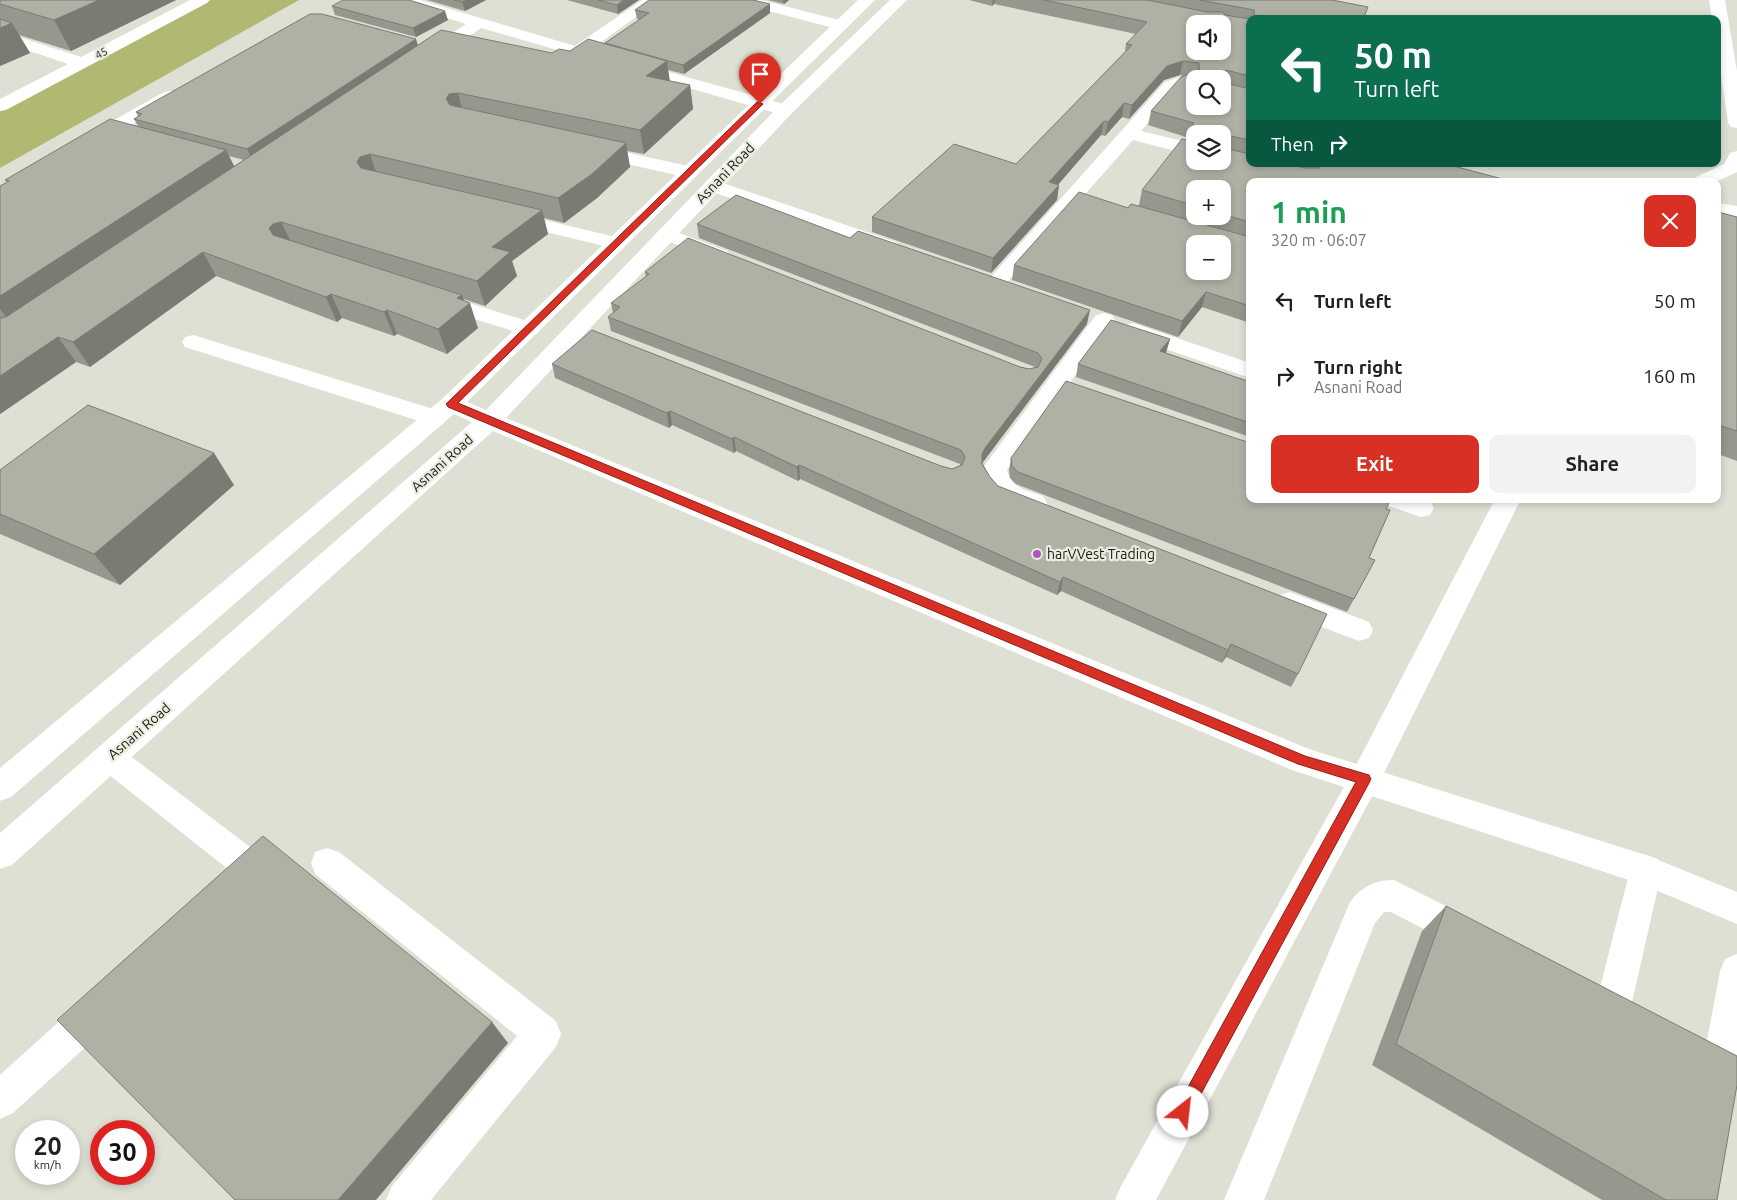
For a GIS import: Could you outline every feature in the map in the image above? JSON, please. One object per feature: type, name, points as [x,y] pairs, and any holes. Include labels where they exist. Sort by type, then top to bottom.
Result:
[{"type":"street","name":"45","points":[[0,106],[202,0]]},
{"type":"street","points":[[404,0],[577,52],[785,110]]},
{"type":"street","points":[[577,52],[652,0]]},
{"type":"street","points":[[742,0],[841,25]]},
{"type":"street","name":"Asnani Road","points":[[0,787],[443,411],[867,0]]},
{"type":"street","name":"Asnani Road","points":[[0,854],[490,420],[586,330],[666,234],[785,110],[899,0]]},
{"type":"street","points":[[1717,0],[1720,15]]},
{"type":"street","points":[[1721,18],[1737,21]]},
{"type":"street","points":[[414,66],[429,47],[479,22]]},
{"type":"street","points":[[1721,23],[1734,91],[1737,122]]},
{"type":"street","points":[[0,36],[82,63]]},
{"type":"street","points":[[1737,50],[1735,50],[1737,61]]},
{"type":"street","points":[[995,283],[1084,198],[1130,134],[1171,86],[1180,82],[1186,83]]},
{"type":"street","points":[[75,150],[185,88]]},
{"type":"street","points":[[108,131],[136,139]]},
{"type":"street","points":[[1130,134],[1186,148]]},
{"type":"street","points":[[576,147],[690,172]]},
{"type":"street","points":[[1709,178],[1731,168],[1737,157]]},
{"type":"street","points":[[714,186],[911,254]]},
{"type":"street","points":[[1721,209],[1737,212]]},
{"type":"street","points":[[491,213],[617,243]]},
{"type":"street","points":[[666,234],[740,263]]},
{"type":"street","points":[[421,295],[529,329]]},
{"type":"street","points":[[1052,510],[1006,492],[996,482],[994,469],[1067,384],[1095,317],[1246,369]]},
{"type":"street","points":[[193,342],[443,411],[490,420],[1302,760],[1646,870],[1737,908]]},
{"type":"street","points":[[1407,503],[1422,508]]},
{"type":"street","points":[[1135,1200],[1365,779],[1506,503]]},
{"type":"street","points":[[1266,594],[1359,630]]},
{"type":"street","points":[[109,757],[254,870],[218,903]]},
{"type":"street","points":[[327,862],[543,1034],[406,1200]]},
{"type":"street","points":[[1611,1011],[1646,870]]},
{"type":"street","points":[[1244,1200],[1362,913],[1370,902],[1380,895],[1394,896],[1498,951]]},
{"type":"street","points":[[1717,1066],[1737,971]]},
{"type":"street","points":[[0,1100],[123,988]]},
{"type":"green space","points":[[197,0],[299,0],[0,168],[0,107]]},
{"type":"building","points":[[0,0],[99,0],[54,20],[0,4]]},
{"type":"building","points":[[343,0],[409,0],[445,11],[413,28],[332,6]]},
{"type":"building","points":[[598,0],[624,0],[617,5]]},
{"type":"building","points":[[649,0],[753,0],[770,4],[683,65],[605,43],[649,13],[635,10]]},
{"type":"building","points":[[1044,0],[1147,0],[1207,12],[1223,12],[1225,15],[1186,15],[1186,60],[1231,60],[1231,16],[1246,18],[1246,75],[1231,70],[1200,70],[1199,63],[1183,61],[1167,66],[1132,105],[1124,103],[1108,122],[1104,121],[1049,182],[1059,185],[993,258],[872,217],[954,144],[1016,164],[1132,45],[1126,44],[1147,22]]},
{"type":"building","points":[[1200,0],[1332,0],[1368,7],[1365,15],[1255,15],[1254,10]]},
{"type":"building","points":[[310,14],[322,14],[416,39],[247,149],[134,119],[142,114],[136,112]]},
{"type":"building","points":[[0,19],[12,23],[0,28]]},
{"type":"building","points":[[441,30],[552,53],[559,49],[570,51],[588,39],[667,61],[646,76],[690,85],[640,130],[458,93],[449,94],[446,99],[450,105],[626,143],[592,174],[558,198],[370,154],[360,157],[357,162],[361,168],[542,210],[492,247],[510,252],[477,281],[281,222],[273,224],[269,228],[273,235],[462,295],[457,298],[470,303],[438,329],[387,310],[384,312],[331,294],[326,297],[203,252],[73,342],[58,337],[0,376],[0,318],[6,317]]},
{"type":"building","points":[[1186,75],[1186,115],[1231,115],[1231,84],[1246,88],[1246,139],[1231,136],[1231,125],[1193,125],[1194,123],[1151,111],[1181,77]]},
{"type":"building","points":[[110,119],[226,150],[0,296],[0,186],[9,181],[5,180]]},
{"type":"building","points":[[1182,139],[1186,140],[1186,170],[1231,170],[1231,150],[1246,153],[1246,167],[1457,167],[1499,178],[1246,178],[1246,221],[1231,217],[1231,180],[1186,180],[1186,203],[1142,190]]},
{"type":"building","points":[[1079,192],[1128,208],[1131,204],[1186,219],[1186,225],[1207,225],[1246,236],[1246,305],[1206,292],[1182,321],[1014,265]]},
{"type":"building","points":[[736,195],[850,238],[858,231],[1090,310],[985,448],[982,454],[982,464],[998,486],[1327,614],[1298,674],[1231,644],[1228,650],[1063,577],[1060,582],[799,465],[797,467],[734,437],[732,439],[670,411],[667,413],[552,364],[592,330],[941,466],[952,469],[962,465],[965,457],[961,450],[608,317],[620,307],[611,303],[649,274],[645,272],[688,238],[1020,367],[1029,369],[1038,367],[1042,359],[1038,353],[697,224]]},
{"type":"building","points":[[1721,213],[1737,217],[1737,431],[1721,426]]},
{"type":"building","points":[[1111,320],[1170,339],[1160,351],[1246,381],[1246,422],[1078,364]]},
{"type":"building","points":[[1066,381],[1246,442],[1246,503],[1389,503],[1386,509],[1390,510],[1369,558],[1375,560],[1354,599],[1018,472],[1012,466],[1011,458]]},
{"type":"building","points":[[88,405],[214,453],[94,554],[0,514],[0,470]]},
{"type":"building","points":[[263,836],[492,1022],[338,1200],[235,1200],[57,1020]]},
{"type":"building","points":[[1446,906],[1737,1056],[1737,1085],[1717,1200],[1666,1200],[1396,1044]]},
{"type":"place","name":"harVVest Trading","points":[[1037,554]]},
{"type":"route","points":[[760,104],[451,404],[1302,760],[1365,779],[1183,1112]]}]
